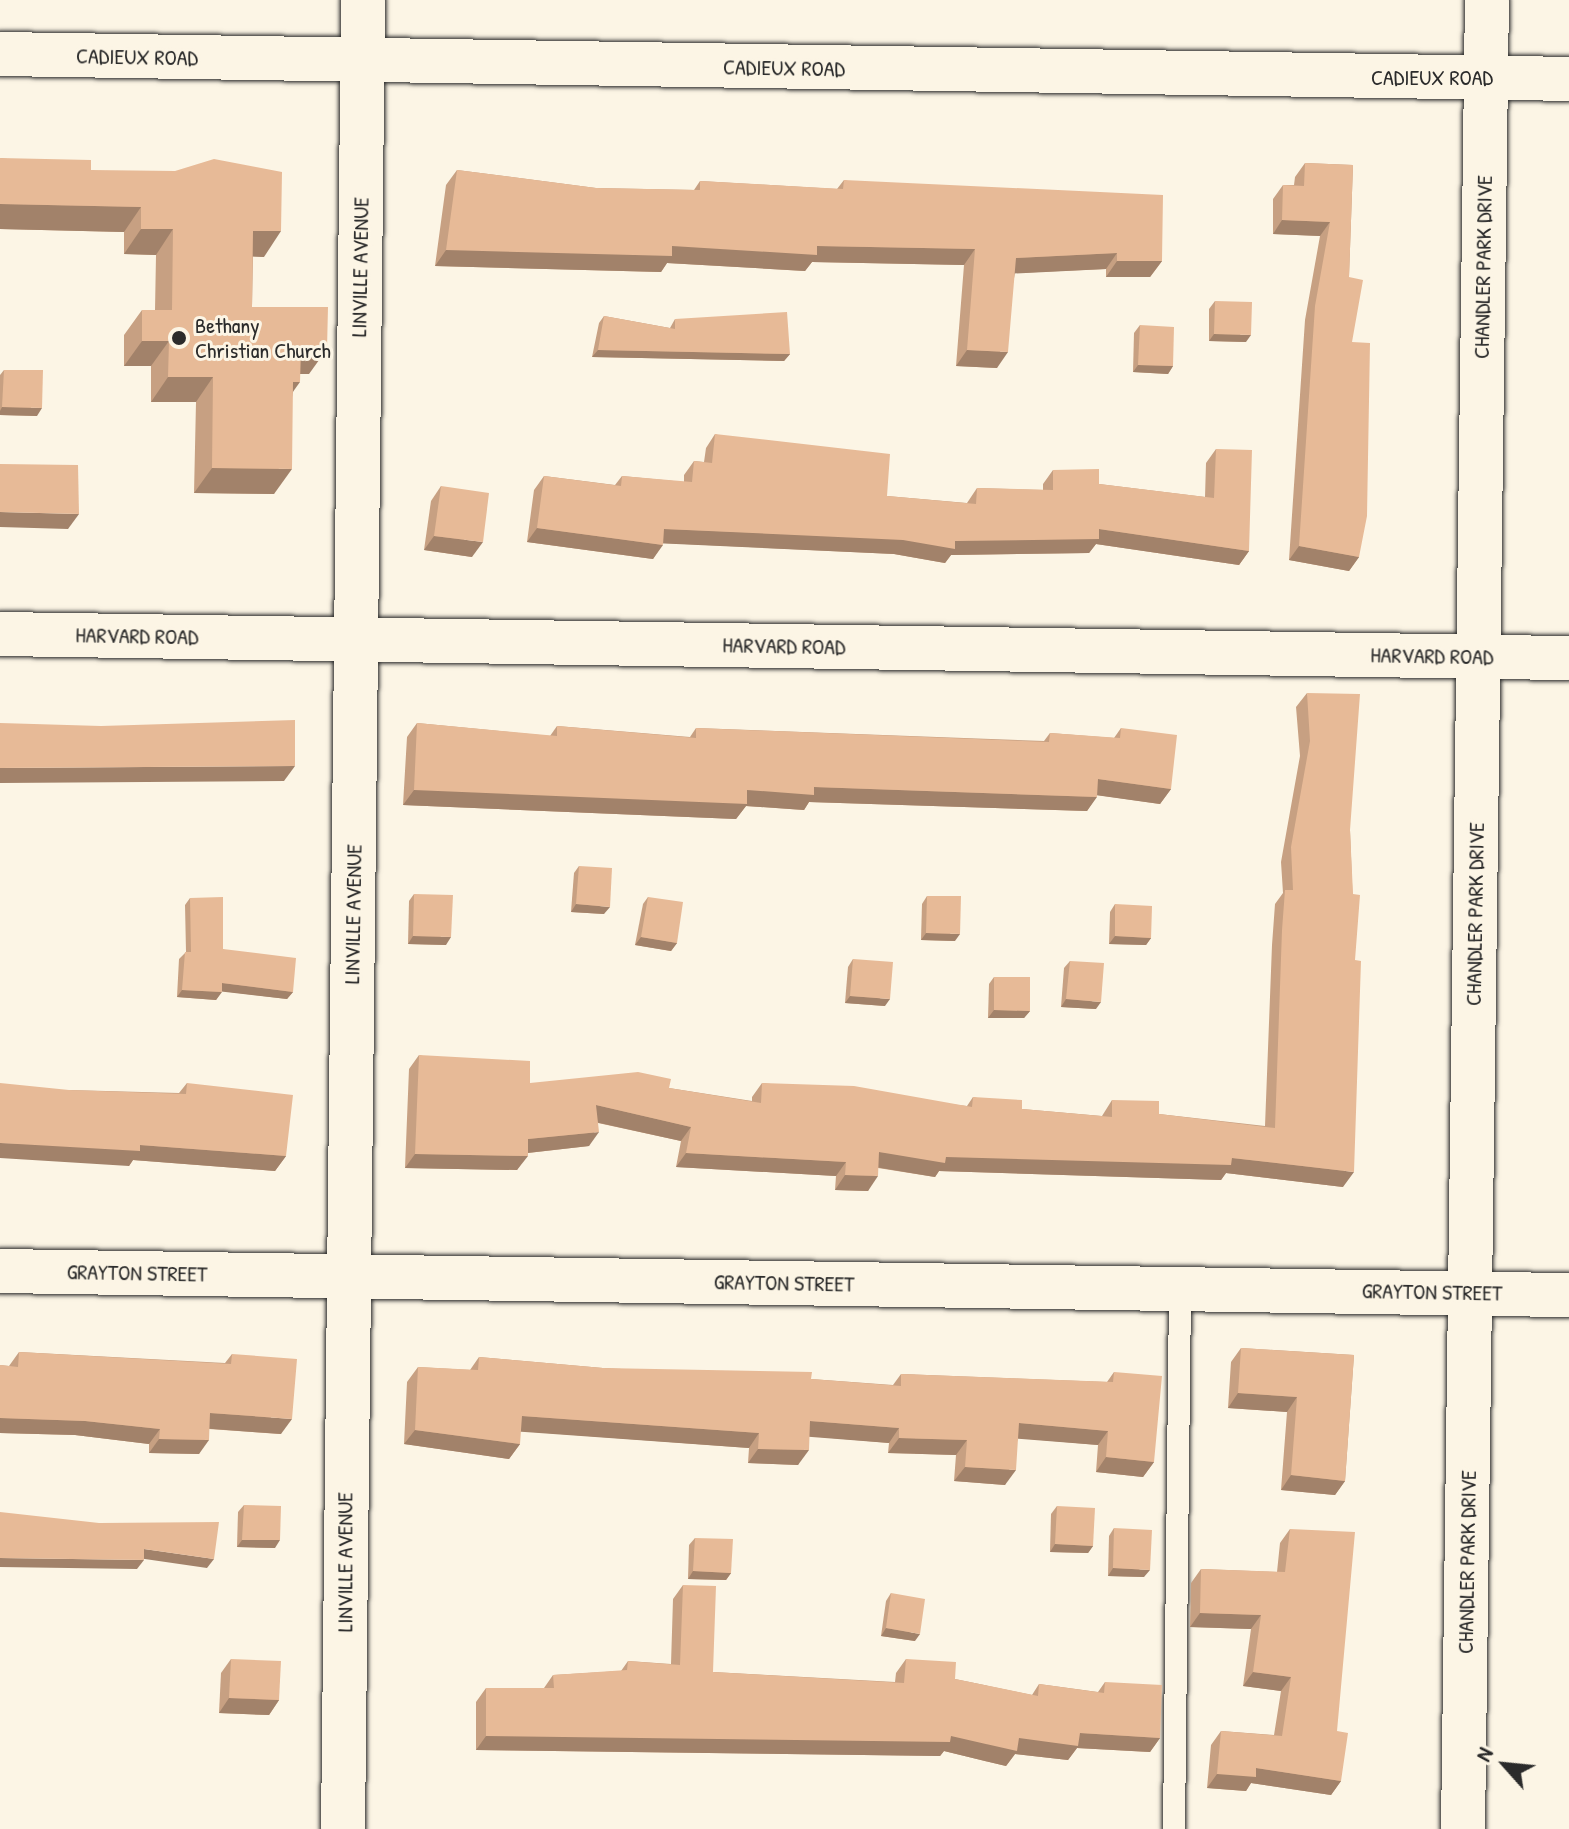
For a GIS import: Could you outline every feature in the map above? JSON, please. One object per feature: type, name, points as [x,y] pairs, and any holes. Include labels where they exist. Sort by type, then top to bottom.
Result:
[{"type":"street","name":"LINVILLE AVENUE","points":[[343,1829],[363,0]]},
{"type":"street","name":"CHANDLER PARK DRIVE","points":[[1463,1829],[1487,0]]},
{"type":"street","name":"CADIEUX ROAD","points":[[0,54],[1569,79]]},
{"type":"street","name":"HARVARD ROAD","points":[[0,634],[1569,658]]},
{"type":"street","name":"GRAYTON STREET","points":[[0,1271],[1569,1295]]},
{"type":"lane","points":[[1174,1829],[1180,1289]]},
{"type":"building","name":"Bethany Christian Church","points":[[0,158],[91,160],[91,170],[175,171],[214,159],[282,172],[281,231],[253,231],[252,307],[328,307],[327,349],[301,349],[300,382],[293,382],[292,469],[212,468],[213,377],[168,377],[169,341],[142,341],[142,310],[172,310],[173,229],[141,229],[141,207],[0,204]]},
{"type":"building","points":[[1305,163],[1353,165],[1349,277],[1363,280],[1352,342],[1370,343],[1367,516],[1359,557],[1299,546],[1315,306],[1330,222],[1282,220],[1283,185],[1304,186]]},
{"type":"building","points":[[457,170],[596,188],[700,190],[700,181],[843,189],[844,180],[1163,195],[1162,261],[1117,261],[1117,253],[1016,258],[1008,352],[967,350],[975,249],[817,246],[817,255],[672,246],[672,256],[446,250]]},
{"type":"building","points":[[1215,301],[1252,302],[1251,335],[1214,334]]},
{"type":"building","points":[[787,312],[790,354],[598,350],[604,316],[675,329],[675,319]]},
{"type":"building","points":[[1140,325],[1174,327],[1173,366],[1138,365]]},
{"type":"building","points":[[4,370],[43,370],[42,408],[2,407]]},
{"type":"building","points":[[715,434],[890,454],[887,496],[976,504],[977,488],[1053,490],[1053,470],[1099,469],[1099,484],[1214,498],[1216,449],[1252,450],[1249,551],[1099,529],[1099,539],[955,541],[955,549],[903,540],[664,529],[663,545],[537,528],[544,476],[621,486],[622,476],[692,482],[694,461],[712,463]]},
{"type":"building","points":[[0,464],[78,465],[79,514],[0,512]]},
{"type":"building","points":[[441,486],[489,493],[483,542],[434,536]]},
{"type":"building","points":[[1307,693],[1360,694],[1350,830],[1353,894],[1360,895],[1355,960],[1361,961],[1354,1172],[1232,1158],[1231,1165],[946,1157],[945,1163],[879,1152],[878,1176],[845,1175],[846,1162],[686,1153],[691,1127],[596,1105],[599,1132],[528,1139],[528,1156],[415,1154],[419,1055],[530,1061],[530,1083],[638,1072],[671,1079],[669,1088],[761,1103],[762,1083],[854,1086],[972,1107],[973,1097],[1022,1100],[1022,1109],[1112,1117],[1112,1100],[1159,1101],[1159,1114],[1275,1128],[1282,930],[1285,890],[1293,890],[1291,847],[1310,741]]},
{"type":"building","points":[[295,720],[295,766],[0,768],[0,723],[101,726]]},
{"type":"building","points":[[417,723],[557,736],[557,726],[696,738],[696,728],[1049,742],[1050,733],[1120,738],[1121,728],[1177,735],[1171,789],[1098,779],[1097,797],[814,787],[814,795],[747,790],[747,804],[414,790]]},
{"type":"building","points":[[579,866],[612,868],[610,907],[576,904]]},
{"type":"building","points":[[414,894],[453,895],[451,937],[413,936]]},
{"type":"building","points":[[927,896],[961,896],[960,934],[926,933]]},
{"type":"building","points":[[223,897],[223,949],[296,958],[293,992],[222,983],[222,992],[182,990],[185,952],[191,952],[190,898]]},
{"type":"building","points":[[648,897],[683,902],[677,943],[641,937]]},
{"type":"building","points":[[1115,904],[1152,906],[1151,938],[1115,936]]},
{"type":"building","points":[[853,959],[893,962],[890,999],[850,996]]},
{"type":"building","points":[[1070,961],[1104,963],[1101,1002],[1066,999]]},
{"type":"building","points":[[994,977],[1030,977],[1030,1011],[994,1010]]},
{"type":"building","points":[[0,1083],[69,1090],[186,1094],[187,1083],[293,1095],[286,1156],[140,1145],[140,1151],[0,1143]]},
{"type":"building","points":[[1241,1348],[1354,1355],[1345,1481],[1291,1475],[1297,1397],[1238,1393]]},
{"type":"building","points":[[19,1352],[231,1364],[232,1354],[297,1359],[292,1419],[210,1413],[209,1440],[159,1439],[160,1429],[85,1421],[0,1418],[0,1365],[18,1367]]},
{"type":"building","points":[[479,1357],[603,1368],[812,1372],[811,1379],[901,1386],[901,1374],[1113,1382],[1114,1372],[1162,1376],[1154,1462],[1106,1457],[1108,1431],[1019,1423],[1016,1470],[965,1467],[967,1440],[899,1438],[899,1428],[810,1421],[809,1450],[758,1449],[759,1433],[522,1416],[520,1444],[415,1430],[418,1367],[478,1370]]},
{"type":"building","points":[[244,1505],[281,1506],[280,1540],[242,1540]]},
{"type":"building","points":[[1057,1506],[1095,1508],[1093,1546],[1055,1544]]},
{"type":"building","points":[[0,1512],[99,1523],[219,1522],[214,1559],[144,1549],[144,1560],[0,1558]]},
{"type":"building","points":[[1114,1528],[1152,1530],[1150,1570],[1113,1568]]},
{"type":"building","points":[[1290,1529],[1355,1532],[1337,1731],[1348,1733],[1341,1781],[1256,1768],[1256,1777],[1217,1774],[1221,1731],[1282,1736],[1291,1677],[1253,1672],[1261,1615],[1200,1613],[1201,1569],[1285,1572]]},
{"type":"building","points":[[695,1538],[733,1539],[731,1573],[693,1571]]},
{"type":"building","points":[[683,1585],[716,1586],[713,1672],[904,1683],[906,1659],[956,1662],[955,1679],[1038,1696],[1039,1684],[1104,1693],[1105,1682],[1162,1685],[1160,1738],[1080,1733],[1078,1746],[1019,1738],[1017,1751],[951,1736],[950,1742],[486,1736],[486,1688],[554,1688],[553,1675],[627,1670],[628,1661],[680,1665]]},
{"type":"building","points":[[891,1593],[925,1599],[920,1634],[886,1628]]},
{"type":"building","points":[[231,1659],[281,1661],[279,1700],[229,1698]]},
{"type":"place","name":"Bethany Christian Church","points":[[179,338]]}]
